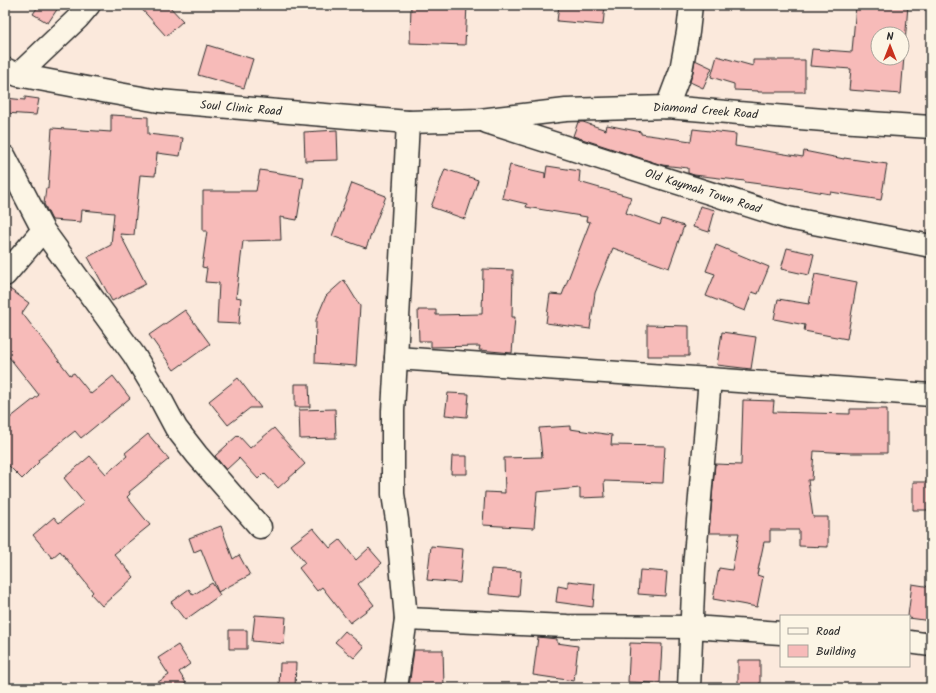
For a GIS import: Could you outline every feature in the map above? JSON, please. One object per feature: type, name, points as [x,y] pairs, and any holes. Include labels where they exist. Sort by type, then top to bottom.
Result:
[{"type":"street","points":[[11,72],[78,18],[89,5]]},
{"type":"street","points":[[667,107],[681,70],[691,5]]},
{"type":"street","name":"Soul Clinic Road","points":[[11,72],[159,101],[408,122],[480,120]]},
{"type":"street","name":"Diamond Creek Road","points":[[480,120],[566,110],[667,107],[931,127]]},
{"type":"street","name":"Old Kaymah Town Road","points":[[480,120],[788,218],[931,246]]},
{"type":"street","points":[[396,688],[406,619],[397,520],[393,494],[393,411],[408,122]]},
{"type":"street","points":[[5,157],[42,230],[134,355],[176,428],[197,455],[260,527]]},
{"type":"street","points":[[5,275],[42,230]]},
{"type":"street","points":[[396,358],[931,395]]},
{"type":"street","points":[[690,688],[694,568],[710,379]]},
{"type":"street","points":[[406,619],[567,626],[692,627],[780,633]]},
{"type":"street","points":[[910,642],[931,645]]},
{"type":"building","points":[[39,5],[60,5],[48,23],[33,14]]},
{"type":"building","points":[[138,5],[168,5],[183,21],[166,36]]},
{"type":"building","points":[[411,5],[467,5],[465,45],[410,43]]},
{"type":"building","points":[[559,5],[605,5],[603,25],[557,21]]},
{"type":"building","points":[[856,5],[908,5],[906,26],[870,26],[870,66],[903,66],[901,94],[849,90],[851,69],[810,66],[812,49],[852,52]]},
{"type":"building","points":[[207,45],[253,59],[244,88],[198,75]]},
{"type":"building","points":[[717,56],[753,66],[753,60],[805,60],[805,92],[758,92],[734,90],[734,84],[711,77]]},
{"type":"building","points":[[695,60],[712,68],[703,88],[690,82]]},
{"type":"building","points":[[25,97],[39,99],[36,115],[5,113],[5,98],[25,100]]},
{"type":"building","points":[[111,115],[148,117],[148,134],[183,138],[180,156],[157,153],[155,176],[140,175],[134,235],[120,234],[146,284],[112,301],[88,257],[111,245],[114,213],[82,210],[81,222],[52,220],[44,204],[46,188],[48,189],[52,128],[111,132]]},
{"type":"building","points":[[578,122],[583,122],[606,130],[607,125],[641,132],[641,134],[691,141],[693,129],[736,134],[735,146],[803,157],[804,151],[844,159],[887,164],[881,200],[831,192],[830,194],[790,187],[694,175],[688,173],[688,168],[662,165],[573,136]]},
{"type":"building","points":[[337,130],[338,160],[305,161],[304,132]]},
{"type":"building","points":[[510,165],[545,173],[545,179],[547,166],[580,171],[579,182],[631,197],[626,213],[660,225],[662,219],[684,226],[669,268],[613,248],[595,293],[590,329],[546,323],[550,294],[562,295],[590,222],[586,221],[587,217],[526,207],[527,204],[502,198]]},
{"type":"building","points":[[445,169],[478,180],[465,219],[431,207]]},
{"type":"building","points":[[260,170],[304,177],[297,220],[280,217],[281,240],[243,241],[236,297],[241,298],[239,324],[217,323],[219,283],[205,282],[207,268],[202,267],[207,231],[203,231],[203,191],[256,191]]},
{"type":"building","points":[[352,183],[386,196],[366,248],[332,236]]},
{"type":"building","points":[[700,206],[715,210],[709,232],[693,227]]},
{"type":"building","points":[[716,245],[769,267],[758,294],[752,292],[745,311],[706,296],[715,274],[706,271]]},
{"type":"building","points":[[787,248],[814,254],[809,275],[781,269]]},
{"type":"building","points":[[483,269],[513,270],[512,317],[515,317],[512,353],[479,350],[480,346],[431,347],[431,341],[419,341],[418,310],[436,310],[436,315],[482,314]]},
{"type":"building","points":[[815,274],[857,282],[847,339],[804,331],[805,325],[774,319],[778,299],[809,304]]},
{"type":"building","points":[[344,280],[360,306],[356,366],[315,363],[316,320],[326,296]]},
{"type":"building","points":[[5,287],[29,303],[22,313],[70,375],[74,373],[91,394],[113,376],[130,398],[81,438],[75,431],[38,460],[39,462],[22,479],[5,462],[5,422],[39,395],[5,352]]},
{"type":"building","points":[[185,310],[210,344],[174,370],[149,335]]},
{"type":"building","points":[[647,325],[689,326],[689,356],[647,356]]},
{"type":"building","points":[[722,332],[756,337],[751,369],[717,365]]},
{"type":"building","points":[[238,378],[261,408],[250,408],[228,425],[209,401]]},
{"type":"building","points":[[295,384],[309,384],[310,407],[295,407]]},
{"type":"building","points":[[448,393],[469,394],[467,417],[445,415]]},
{"type":"building","points":[[743,400],[774,401],[773,412],[850,414],[850,409],[887,409],[887,453],[814,451],[812,480],[808,480],[813,517],[828,517],[828,547],[799,546],[799,530],[770,530],[770,542],[764,542],[757,575],[763,577],[757,607],[713,599],[719,568],[732,570],[739,533],[709,533],[715,464],[741,465]]},
{"type":"building","points":[[335,409],[336,438],[300,439],[299,410]]},
{"type":"building","points":[[570,426],[570,429],[612,435],[611,445],[665,446],[663,483],[604,481],[605,497],[580,498],[580,488],[537,492],[534,528],[483,525],[485,492],[505,493],[504,458],[542,457],[539,428]]},
{"type":"building","points":[[274,428],[305,464],[278,488],[264,473],[258,479],[239,458],[226,470],[215,456],[238,435],[250,448]]},
{"type":"building","points":[[148,434],[169,459],[129,492],[130,494],[127,497],[150,525],[114,554],[134,577],[102,606],[91,594],[93,592],[60,551],[52,558],[33,535],[54,517],[59,523],[84,503],[64,478],[90,456],[106,474],[127,456],[125,453]]},
{"type":"building","points":[[452,456],[467,456],[467,474],[451,474]]},
{"type":"building","points":[[913,482],[931,482],[931,510],[913,510]]},
{"type":"building","points":[[221,526],[233,559],[239,555],[250,575],[218,592],[201,549],[194,552],[189,538]]},
{"type":"building","points":[[313,528],[330,548],[340,540],[356,560],[369,548],[382,563],[358,584],[374,605],[350,623],[322,587],[317,591],[299,568],[305,563],[291,545]]},
{"type":"building","points":[[431,546],[463,549],[460,583],[427,580]]},
{"type":"building","points":[[491,569],[521,571],[519,597],[489,594]]},
{"type":"building","points":[[640,570],[667,572],[665,596],[638,594]]},
{"type":"building","points":[[568,581],[595,584],[593,607],[556,602],[558,586],[568,588]]},
{"type":"building","points":[[212,583],[220,595],[185,620],[171,602],[189,589],[193,595]]},
{"type":"building","points":[[912,584],[931,587],[931,621],[910,618],[910,615],[908,615]]},
{"type":"building","points":[[255,615],[286,617],[284,644],[252,641]]},
{"type":"building","points":[[229,630],[247,630],[247,649],[229,649]]},
{"type":"building","points":[[345,631],[364,647],[354,658],[335,642]]},
{"type":"building","points":[[538,637],[557,639],[557,643],[578,646],[574,681],[533,675]]},
{"type":"building","points":[[630,643],[662,644],[660,683],[628,682]]},
{"type":"building","points":[[178,645],[190,664],[179,672],[186,683],[178,688],[149,688],[169,675],[158,658]]},
{"type":"building","points":[[414,650],[443,650],[444,686],[409,687]]},
{"type":"building","points":[[738,660],[760,660],[760,688],[738,688]]},
{"type":"building","points":[[280,663],[296,663],[295,688],[279,688]]}]
